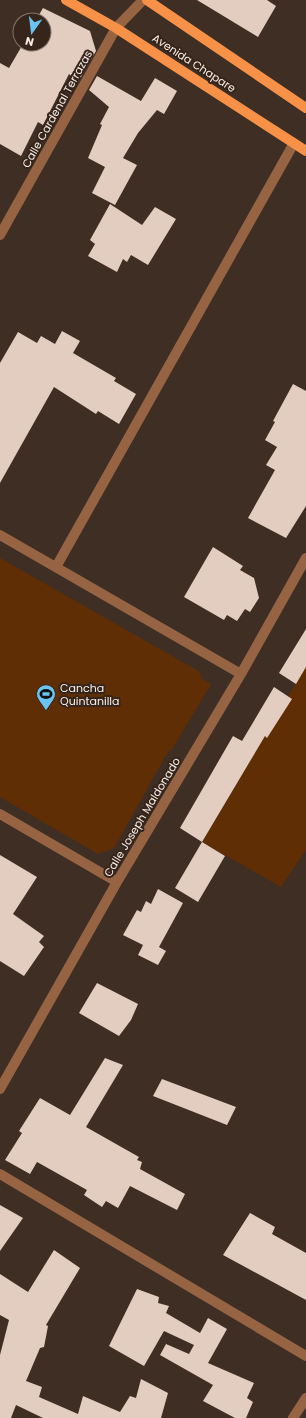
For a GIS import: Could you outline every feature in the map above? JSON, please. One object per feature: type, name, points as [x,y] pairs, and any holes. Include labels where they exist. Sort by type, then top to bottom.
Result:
[{"type":"main road","name":"Avenida Chapare","points":[[66,0],[116,28],[306,151]]},
{"type":"main road","points":[[147,0],[306,108]]},
{"type":"street","name":"Calle Cardenal Terrazas","points":[[0,235],[116,28],[143,0]]},
{"type":"street","points":[[56,567],[294,143]]},
{"type":"street","points":[[0,535],[241,674]]},
{"type":"street","name":"Calle Joseph Maldonado","points":[[0,1089],[117,882],[241,674],[306,558]]},
{"type":"street","points":[[0,814],[117,882]]},
{"type":"street","points":[[0,1174],[306,1356]]},
{"type":"street","points":[[293,1418],[306,1398]]},
{"type":"shaded area","points":[[0,558],[200,672],[201,678],[211,684],[171,751],[169,750],[114,848],[98,854],[0,797]]},
{"type":"shaded area","points":[[306,666],[306,850],[281,887],[202,842]]},
{"type":"building","points":[[197,0],[267,0],[276,6],[258,37]]},
{"type":"building","points":[[43,8],[51,12],[41,12]]},
{"type":"building","points":[[52,12],[90,31],[96,51],[78,82],[69,74],[43,125],[38,122],[21,156],[0,144],[0,63],[9,68],[18,52],[52,52]]},
{"type":"building","points":[[97,76],[141,101],[155,78],[177,91],[164,114],[157,110],[138,133],[123,158],[137,165],[115,205],[92,193],[105,167],[88,158],[102,125],[100,124],[109,107],[89,90]]},
{"type":"building","points":[[110,204],[142,225],[155,207],[176,219],[148,265],[131,255],[127,262],[123,259],[117,272],[88,256],[95,244],[90,240]]},
{"type":"building","points":[[62,331],[80,341],[73,353],[116,378],[114,381],[136,394],[119,424],[98,411],[96,414],[54,387],[0,483],[0,363],[18,332],[37,343],[41,336],[55,344]]},
{"type":"building","points":[[293,384],[306,391],[306,506],[286,538],[248,518],[275,470],[266,465],[277,447],[265,440],[275,422],[273,421]]},
{"type":"building","points":[[213,547],[243,566],[240,570],[254,578],[259,598],[250,612],[245,609],[237,621],[227,615],[224,620],[184,597]]},
{"type":"building","points":[[306,629],[306,667],[296,684],[279,673]]},
{"type":"building","points":[[274,687],[292,699],[267,738],[265,736],[202,842],[180,828],[233,736],[242,741]]},
{"type":"building","points":[[202,842],[225,856],[198,902],[175,888]]},
{"type":"building","points":[[0,855],[37,877],[13,914],[44,936],[39,942],[44,947],[24,976],[0,961]]},
{"type":"building","points":[[158,889],[183,903],[159,947],[166,951],[158,965],[138,955],[143,945],[123,935],[137,910],[141,912],[146,901],[151,904]]},
{"type":"building","points":[[97,983],[138,1004],[131,1020],[119,1036],[79,1013]]},
{"type":"building","points":[[105,1058],[123,1065],[86,1127],[139,1157],[137,1160],[142,1162],[140,1169],[185,1194],[177,1210],[130,1186],[118,1208],[106,1201],[102,1207],[84,1195],[87,1190],[37,1162],[30,1174],[5,1160],[22,1133],[19,1131],[40,1098],[70,1115]]},
{"type":"building","points":[[162,1079],[236,1107],[227,1125],[153,1096]]},
{"type":"building","points":[[0,1205],[23,1218],[0,1251]]},
{"type":"building","points":[[250,1213],[275,1227],[272,1234],[306,1253],[306,1300],[223,1255]]},
{"type":"building","points":[[54,1250],[80,1268],[46,1325],[48,1326],[44,1347],[40,1348],[26,1381],[42,1387],[39,1397],[78,1414],[83,1396],[120,1412],[130,1396],[136,1398],[141,1379],[168,1393],[161,1418],[43,1418],[16,1405],[11,1418],[0,1418],[0,1355],[9,1320],[0,1315],[0,1274],[28,1292]]},
{"type":"building","points":[[137,1289],[159,1297],[158,1303],[169,1306],[166,1313],[200,1333],[208,1318],[227,1329],[208,1363],[254,1383],[247,1398],[253,1402],[246,1418],[235,1418],[203,1401],[213,1385],[160,1355],[166,1344],[189,1354],[194,1345],[164,1331],[144,1366],[109,1346]]},
{"type":"place","name":"Cancha Quintanilla","points":[[46,711]]}]
